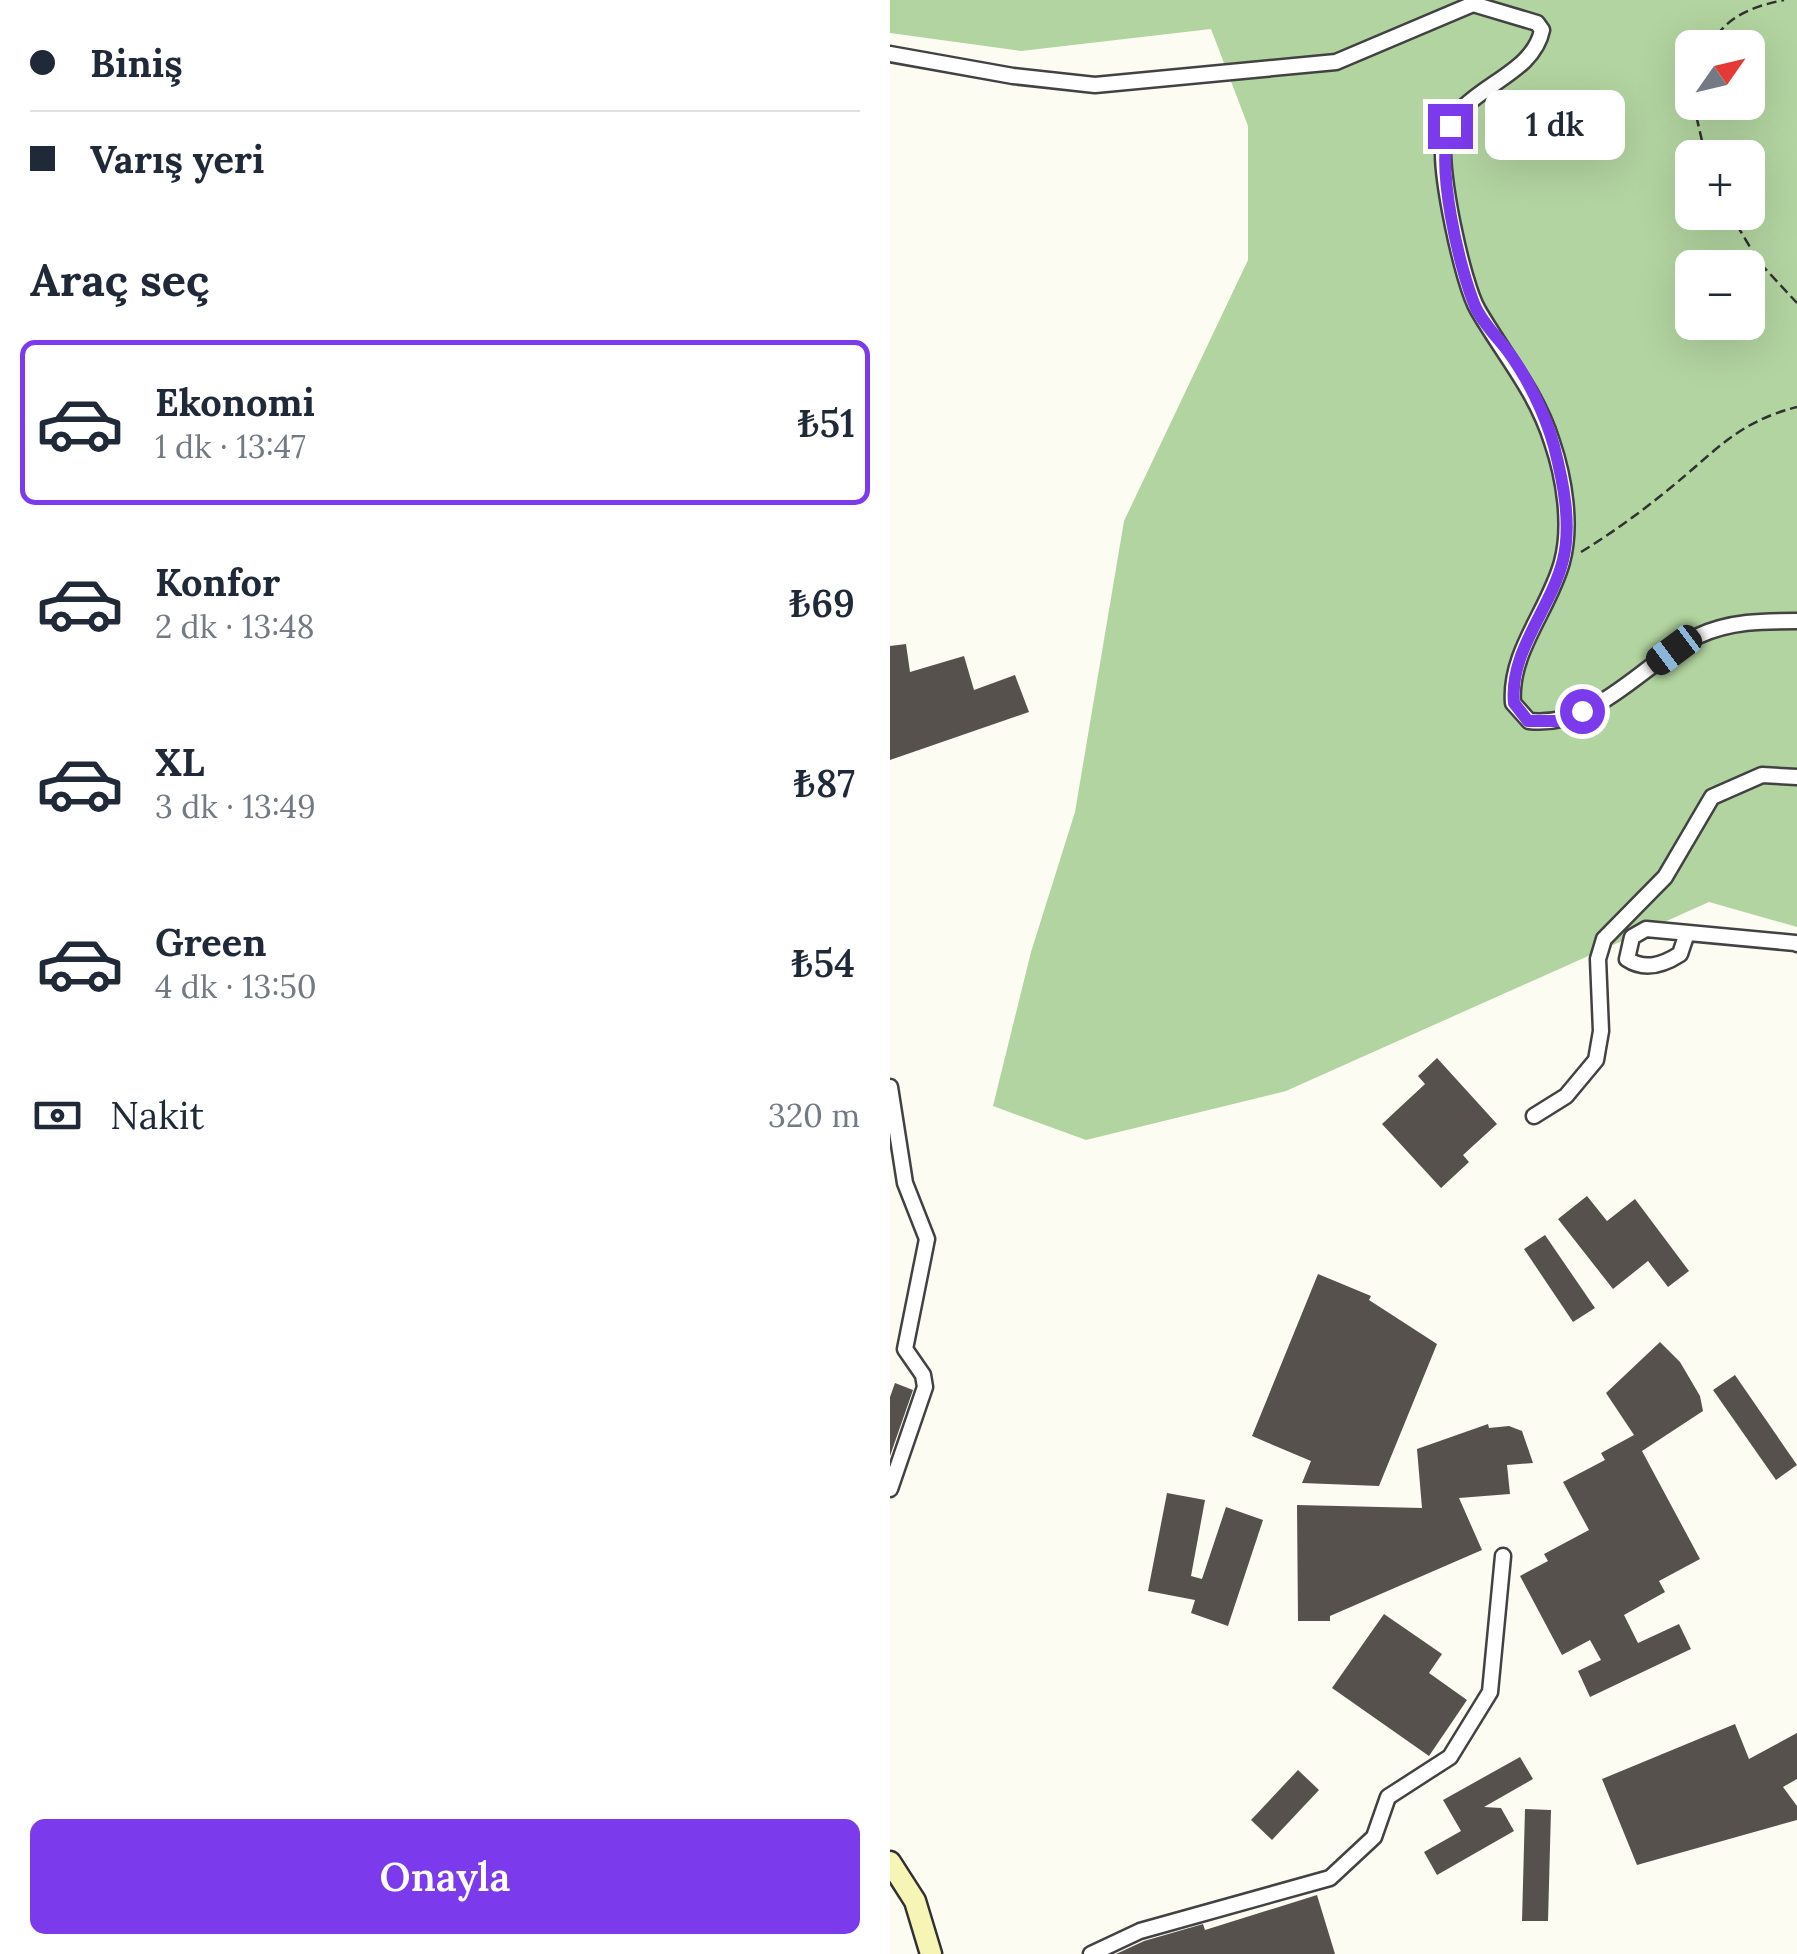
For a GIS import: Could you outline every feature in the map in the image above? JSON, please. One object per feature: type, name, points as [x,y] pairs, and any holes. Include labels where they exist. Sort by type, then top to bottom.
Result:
[{"type":"street","points":[[890,54],[1030,79],[1094,85],[1336,62],[1473,4],[1537,24],[1542,30],[1535,52],[1460,110],[1444,142],[1443,166],[1476,307],[1519,367],[1553,443],[1568,536],[1562,563],[1514,670],[1514,703],[1528,721],[1562,721],[1618,692],[1700,635],[1760,620],[1797,621]]},
{"type":"street","points":[[1534,1116],[1566,1096],[1596,1060],[1601,1030],[1598,959],[1604,939],[1665,877],[1712,797],[1762,774],[1797,777]]},
{"type":"street","points":[[1687,933],[1797,944]]},
{"type":"street","points":[[890,1087],[905,1182],[927,1239],[905,1349],[923,1374],[925,1387],[890,1489]]},
{"type":"street","points":[[1091,1954],[1140,1931],[1330,1878],[1374,1837],[1388,1797],[1450,1757],[1490,1692],[1503,1556]]},
{"type":"street","points":[[890,1862],[915,1901],[931,1954]]},
{"type":"path","points":[[1720,30],[1738,14],[1784,0]]},
{"type":"path","points":[[1740,230],[1759,262],[1797,303]]},
{"type":"path","points":[[1562,563],[1613,533],[1733,432],[1762,416],[1797,408]]},
{"type":"green space","points":[[890,0],[1797,0],[1797,927],[1709,902],[1286,1091],[1086,1140],[993,1106],[1031,952],[1075,812],[1124,521],[1248,260],[1248,126],[1211,29],[1021,51],[890,33]]},
{"type":"building","points":[[906,644],[910,672],[964,656],[974,690],[1015,675],[1029,712],[890,760],[890,646]]},
{"type":"building","points":[[1437,1058],[1497,1124],[1463,1155],[1469,1162],[1441,1188],[1382,1124],[1425,1084],[1418,1076]]},
{"type":"building","points":[[1587,1196],[1607,1221],[1635,1199],[1689,1271],[1668,1287],[1648,1261],[1613,1289],[1558,1219]]},
{"type":"building","points":[[1545,1235],[1595,1308],[1573,1322],[1524,1249]]},
{"type":"building","points":[[1318,1274],[1371,1296],[1369,1300],[1437,1344],[1379,1486],[1302,1483],[1311,1461],[1252,1436]]},
{"type":"building","points":[[1660,1342],[1680,1362],[1700,1396],[1703,1411],[1642,1451],[1700,1559],[1659,1581],[1665,1592],[1624,1615],[1638,1643],[1679,1624],[1691,1649],[1590,1697],[1578,1671],[1601,1660],[1590,1640],[1562,1655],[1520,1576],[1548,1561],[1544,1554],[1589,1530],[1563,1482],[1605,1460],[1601,1453],[1634,1435],[1606,1393]]},
{"type":"building","points":[[1735,1375],[1797,1465],[1776,1480],[1713,1390]]},
{"type":"building","points":[[895,1383],[913,1390],[890,1456],[890,1397]]},
{"type":"building","points":[[1488,1424],[1489,1428],[1509,1426],[1522,1431],[1533,1463],[1507,1465],[1510,1494],[1459,1498],[1482,1550],[1330,1616],[1330,1621],[1298,1621],[1297,1505],[1422,1508],[1417,1449]]},
{"type":"building","points":[[1167,1493],[1205,1500],[1191,1576],[1202,1579],[1226,1507],[1263,1520],[1228,1626],[1191,1613],[1195,1600],[1148,1591]]},
{"type":"building","points":[[1384,1614],[1442,1654],[1429,1673],[1467,1700],[1429,1756],[1332,1688]]},
{"type":"building","points":[[1735,1724],[1749,1759],[1797,1733],[1797,1779],[1783,1787],[1797,1806],[1797,1820],[1637,1865],[1602,1779]]},
{"type":"building","points":[[1520,1757],[1533,1779],[1484,1807],[1501,1808],[1514,1831],[1437,1875],[1424,1852],[1461,1831],[1443,1800]]},
{"type":"building","points":[[1298,1770],[1319,1790],[1272,1840],[1251,1820]]},
{"type":"building","points":[[1525,1809],[1551,1810],[1548,1921],[1522,1921]]},
{"type":"building","points":[[1317,1895],[1335,1954],[1116,1954],[1144,1941],[1203,1924],[1205,1930]]},
{"type":"route","points":[[1450,126],[1444,142],[1443,166],[1476,307],[1519,367],[1543,418],[1562,485],[1568,536],[1550,595],[1514,670],[1514,703],[1528,721],[1544,723],[1562,721],[1582,711]]}]
